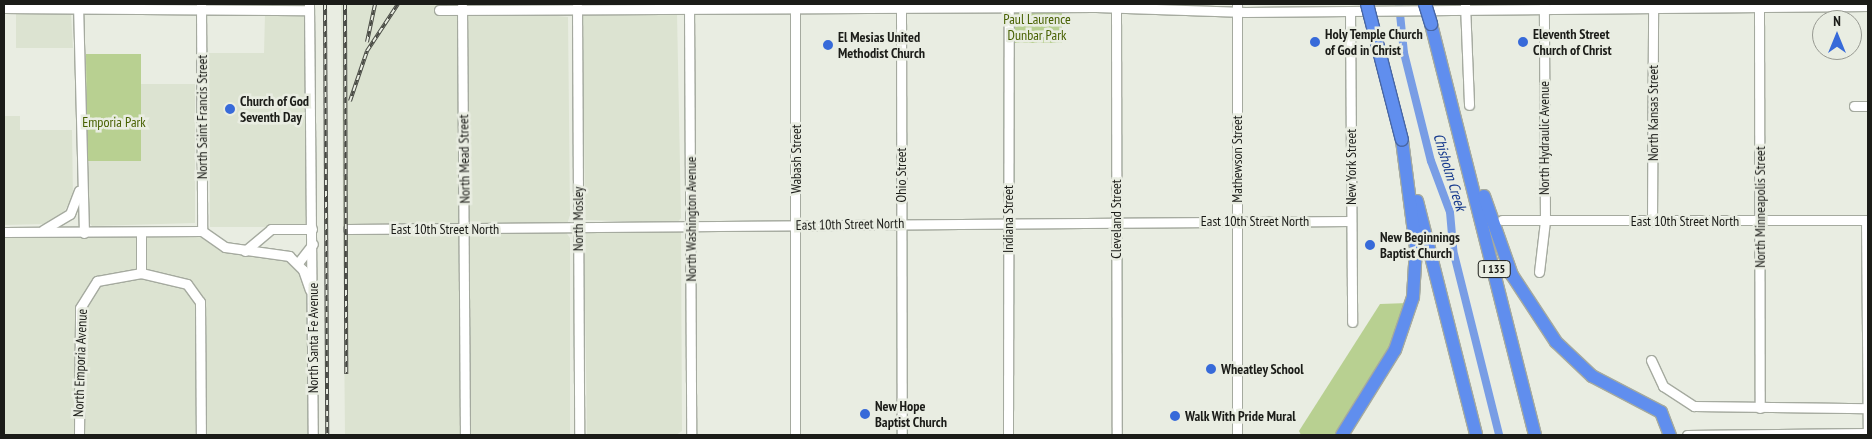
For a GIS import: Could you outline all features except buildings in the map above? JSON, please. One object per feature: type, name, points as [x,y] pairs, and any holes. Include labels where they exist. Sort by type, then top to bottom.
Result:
[{"type":"highway","name":"I 135","points":[[1426,5],[1535,435]]},
{"type":"highway","points":[[1371,6],[1402,140],[1476,435]]},
{"type":"highway","points":[[1452,103],[1503,256],[1536,316],[1592,376],[1661,412],[1670,435]]},
{"type":"highway","points":[[1342,435],[1395,350],[1409,316],[1416,248],[1402,140]]},
{"type":"street","points":[[439,10],[462,7],[901,5],[1350,11],[1371,6],[1426,5],[1868,6]]},
{"type":"street","name":"Ohio Street","points":[[901,5],[902,435]]},
{"type":"street","name":"Indiana Street","points":[[1008,435],[1009,5]]},
{"type":"street","points":[[78,6],[84,233]]},
{"type":"street","points":[[4,8],[78,6],[309,7]]},
{"type":"street","name":"North Mosley","points":[[577,6],[578,435]]},
{"type":"street","name":"North Washington Avenue","points":[[689,6],[690,435]]},
{"type":"street","name":"Wabash Street","points":[[794,6],[795,435]]},
{"type":"street","points":[[1465,6],[1469,105]]},
{"type":"street","name":"North Hydraulic Avenue","points":[[1539,272],[1545,221],[1544,6]]},
{"type":"street","name":"North Kansas Street","points":[[1652,222],[1653,6]]},
{"type":"street","name":"North Saint Francis Street","points":[[201,7],[202,231]]},
{"type":"street","name":"North Santa Fe Avenue","points":[[309,7],[312,229],[314,241],[311,295],[313,435]]},
{"type":"street","name":"North Mead Street","points":[[462,7],[466,229],[465,435]]},
{"type":"street","name":"Cleveland Street","points":[[1116,7],[1117,435]]},
{"type":"street","name":"North Minneapolis Street","points":[[1760,7],[1760,408]]},
{"type":"street","name":"Mathewson Street","points":[[1237,8],[1237,435]]},
{"type":"street","name":"New York Street","points":[[1350,11],[1352,322]]},
{"type":"street","points":[[1854,106],[1868,106]]},
{"type":"street","points":[[36,233],[70,214],[82,181]]},
{"type":"street","name":"East 10th Street North","points":[[1502,220],[1652,222],[1867,220]]},
{"type":"street","points":[[1867,220],[1868,432]]},
{"type":"street","name":"East 10th Street North","points":[[348,229],[901,223],[1351,221]]},
{"type":"street","points":[[245,252],[271,229],[312,229]]},
{"type":"street","points":[[4,232],[202,231],[226,247],[245,252],[272,252],[298,263],[311,295]]},
{"type":"street","points":[[141,232],[141,274],[181,281],[200,302],[201,435]]},
{"type":"street","name":"North Santa Fe Avenue","points":[[298,263],[314,241]]},
{"type":"street","name":"North Emporia Avenue","points":[[78,435],[83,298],[97,281],[141,274]]},
{"type":"street","points":[[1651,360],[1662,386],[1688,403],[1715,409],[1868,408]]},
{"type":"street","points":[[1688,435],[1868,432]]},
{"type":"street","points":[[1864,435],[1868,432]]},
{"type":"shaded area","points":[[341,4],[519,4],[519,12],[568,17],[570,215],[565,231],[570,238],[570,435],[345,435]]},
{"type":"shaded area","points":[[16,13],[71,14],[73,48],[16,48]]},
{"type":"shaded area","points":[[677,13],[681,218],[677,223],[585,220],[583,15]]},
{"type":"shaded area","points":[[265,14],[306,15],[307,227],[210,227],[209,53],[264,53]]},
{"type":"shaded area","points":[[141,84],[195,84],[195,223],[92,226],[87,220],[87,161],[141,161]]},
{"type":"shaded area","points":[[4,116],[20,116],[20,130],[72,130],[73,197],[62,215],[44,224],[4,225]]},
{"type":"shaded area","points":[[681,231],[682,431],[676,435],[587,435],[584,232]]},
{"type":"shaded area","points":[[4,235],[198,236],[232,254],[273,256],[292,264],[300,270],[307,295],[308,435],[4,435]]},
{"type":"green space","name":"Paul Laurence Dunbar Park","points":[[1015,11],[1062,11],[1062,43],[1013,43]]},
{"type":"green space","name":"Emporia Park","points":[[86,54],[141,54],[141,161],[87,161]]},
{"type":"green space","points":[[1408,303],[1401,332],[1335,435],[1301,435],[1299,431],[1380,304]]},
{"type":"waterway","name":"Chisholm Creek","points":[[1399,4],[1404,53],[1431,161],[1450,212],[1453,250],[1499,435]]},
{"type":"railway","points":[[325,4],[327,435]]},
{"type":"railway","points":[[345,4],[346,374]]},
{"type":"railway","points":[[367,42],[375,4]]},
{"type":"railway","points":[[350,101],[367,51],[398,4]]},
{"type":"place","name":"Holy Temple Church of God in Christ","points":[[1315,42]]},
{"type":"place","name":"Eleventh Street Church of Christ","points":[[1523,42]]},
{"type":"place","name":"El Mesias United Methodist Church","points":[[828,45]]},
{"type":"place","name":"Church of God Seventh Day","points":[[230,109]]},
{"type":"place","name":"New Beginnings Baptist Church","points":[[1370,245]]},
{"type":"place","name":"Wheatley School","points":[[1211,369]]},
{"type":"place","name":"New Hope Baptist Church","points":[[865,414]]},
{"type":"place","name":"Walk With Pride Mural","points":[[1175,416]]}]
